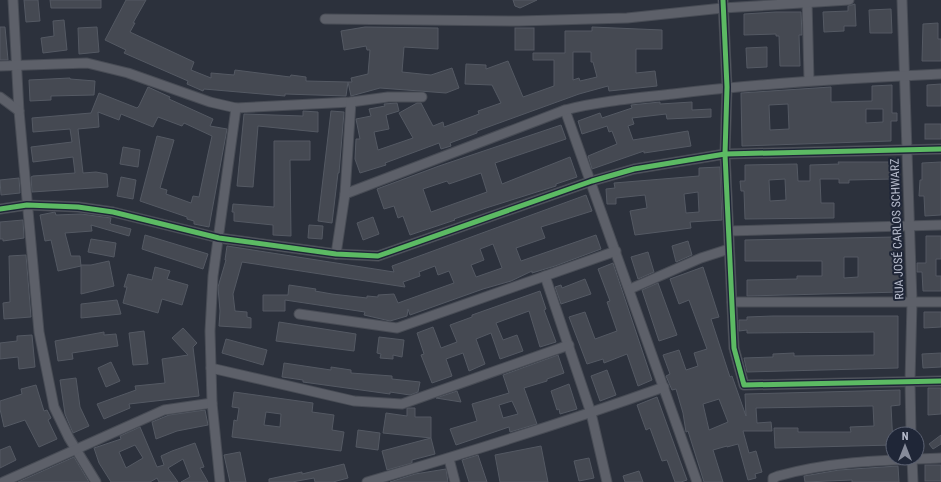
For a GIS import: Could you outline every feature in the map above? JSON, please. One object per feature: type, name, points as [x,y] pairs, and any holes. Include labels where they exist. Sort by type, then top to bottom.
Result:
[{"type":"street","points":[[13,0],[19,111],[39,332],[54,407],[69,438],[96,482]]},
{"type":"street","points":[[325,19],[511,21],[627,18],[723,4],[849,0]]},
{"type":"street","name":"RUA JOSÉ CARLOS SCHWARZ","points":[[902,0],[912,302],[910,381],[911,426]]},
{"type":"street","points":[[807,1],[809,80]]},
{"type":"street","points":[[723,4],[726,87],[725,154],[734,348],[744,385],[941,381]]},
{"type":"street","points":[[0,66],[87,63],[128,73],[210,102],[236,108],[351,102],[388,97],[422,97]]},
{"type":"street","points":[[345,194],[565,110],[588,104],[726,87],[809,80],[941,74]]},
{"type":"street","points":[[0,97],[19,111]]},
{"type":"street","points":[[336,254],[345,194],[351,102]]},
{"type":"street","points":[[220,482],[212,403],[210,331],[213,276],[236,108]]},
{"type":"street","points":[[565,110],[592,181],[697,482]]},
{"type":"street","points":[[0,209],[27,205],[78,207],[113,212],[219,238],[336,254],[378,256],[388,254],[592,181],[634,170],[725,154],[941,149]]},
{"type":"street","points":[[729,231],[941,225]]},
{"type":"street","points":[[630,289],[701,258],[729,249]]},
{"type":"street","points":[[299,314],[397,328],[616,251]]},
{"type":"street","points":[[545,276],[591,413],[607,482]]},
{"type":"street","points":[[732,302],[941,302]]},
{"type":"street","points":[[211,368],[354,401],[402,404],[568,345]]},
{"type":"street","points":[[367,482],[449,459],[664,388]]},
{"type":"street","points":[[3,482],[76,448],[164,410],[212,403]]},
{"type":"street","points":[[925,458],[941,458]]},
{"type":"street","points":[[449,459],[455,482]]},
{"type":"street","points":[[772,482],[774,478],[778,476],[818,466],[885,460]]},
{"type":"street","points":[[912,466],[913,482]]},
{"type":"building","points":[[24,0],[38,0],[40,21],[26,22]]},
{"type":"building","points":[[50,0],[101,0],[101,8],[51,8]]},
{"type":"building","points":[[126,0],[146,0],[133,23],[135,23],[130,32],[194,62],[191,70],[211,78],[211,73],[234,75],[235,70],[290,77],[291,75],[306,77],[306,81],[348,82],[346,96],[285,94],[285,96],[204,89],[203,91],[187,84],[188,81],[124,53],[126,50],[105,40]]},
{"type":"building","points":[[513,0],[537,0],[520,8],[515,6]]},
{"type":"building","points":[[855,4],[856,26],[844,26],[844,31],[824,32],[823,12],[848,11],[848,6]]},
{"type":"building","points":[[891,9],[892,33],[870,33],[869,10]]},
{"type":"building","points":[[801,12],[802,35],[799,35],[800,66],[780,66],[779,36],[776,36],[776,34],[744,35],[744,14]]},
{"type":"building","points":[[64,20],[67,50],[43,53],[41,38],[54,36],[53,21]]},
{"type":"building","points":[[938,23],[938,39],[941,39],[941,61],[922,61],[923,24]]},
{"type":"building","points":[[0,27],[5,27],[8,60],[0,60]]},
{"type":"building","points":[[97,27],[99,52],[79,54],[78,28]]},
{"type":"building","points":[[365,27],[438,28],[438,49],[404,47],[402,72],[431,75],[452,68],[459,88],[446,93],[380,88],[351,96],[348,82],[352,82],[351,78],[368,74],[370,50],[367,50],[366,46],[344,50],[341,31]]},
{"type":"building","points":[[592,27],[662,30],[662,49],[636,49],[636,73],[655,71],[657,86],[609,91],[608,86],[579,94],[477,131],[477,133],[450,143],[451,146],[441,149],[439,143],[385,163],[386,165],[360,173],[355,159],[356,139],[360,139],[356,119],[371,116],[369,109],[385,106],[384,104],[397,103],[399,111],[386,115],[389,129],[374,132],[378,150],[413,138],[399,113],[417,103],[421,103],[433,126],[443,122],[444,127],[479,114],[478,111],[501,103],[492,85],[465,84],[466,64],[486,65],[486,69],[508,61],[523,97],[554,86],[554,60],[533,60],[533,53],[565,53],[565,31],[592,31]],"holes":[[[573,52],[591,52],[591,62],[593,62],[597,77],[580,81],[579,78],[573,80]]]},
{"type":"building","points":[[515,28],[534,28],[534,50],[515,50]]},
{"type":"building","points":[[767,47],[767,67],[747,68],[746,48]]},
{"type":"building","points":[[70,78],[95,81],[94,95],[51,96],[51,100],[30,101],[29,80]]},
{"type":"building","points":[[941,84],[941,106],[927,106],[927,85]]},
{"type":"building","points":[[892,85],[892,113],[897,113],[897,121],[891,121],[891,141],[742,146],[741,93],[831,87],[831,102],[872,101],[872,86]],"holes":[[[788,104],[789,129],[770,130],[769,105]],[[866,109],[883,109],[883,122],[866,123]]]},
{"type":"building","points":[[148,87],[170,97],[169,99],[213,119],[210,126],[227,129],[209,227],[194,224],[194,221],[187,219],[187,217],[140,201],[157,136],[174,140],[160,188],[167,190],[166,194],[191,203],[193,196],[199,197],[212,136],[184,123],[182,126],[158,117],[153,127],[121,114],[119,120],[98,112],[99,127],[78,129],[83,173],[96,172],[107,174],[108,187],[32,192],[31,177],[33,176],[75,173],[73,157],[33,162],[31,147],[72,142],[70,129],[33,132],[32,118],[91,113],[99,93],[137,108]]},
{"type":"building","points":[[660,102],[660,104],[692,102],[692,110],[711,109],[711,117],[667,119],[666,114],[632,118],[634,124],[628,126],[633,140],[688,131],[691,146],[644,153],[644,151],[592,169],[588,156],[617,144],[612,131],[609,132],[607,126],[582,134],[578,121],[600,113],[602,118],[632,108],[631,105]]},
{"type":"building","points":[[303,111],[318,112],[318,132],[258,126],[253,187],[237,186],[244,114],[303,116]]},
{"type":"building","points":[[331,111],[344,112],[339,173],[332,223],[318,221]]},
{"type":"building","points":[[925,124],[941,124],[941,139],[925,139]]},
{"type":"building","points":[[561,125],[566,139],[495,163],[502,184],[570,157],[577,177],[556,184],[556,186],[486,208],[410,235],[403,216],[398,218],[394,206],[384,209],[377,189],[439,166]],"holes":[[[481,173],[487,192],[431,212],[423,189],[447,181],[449,184]]]},
{"type":"building","points":[[274,141],[310,141],[310,160],[290,160],[291,236],[273,235],[273,225],[234,221],[234,212],[232,212],[233,204],[274,207]]},
{"type":"building","points":[[123,147],[140,150],[138,167],[120,164]]},
{"type":"building","points":[[838,162],[893,162],[894,179],[849,180],[849,183],[839,183],[839,179],[820,179],[821,203],[834,203],[834,218],[745,219],[744,191],[741,191],[740,181],[745,181],[745,165],[797,164],[798,181],[810,181],[810,165],[839,164]],"holes":[[[785,179],[786,200],[770,201],[769,180]]]},
{"type":"building","points":[[941,162],[941,215],[925,216],[924,196],[919,196],[920,180],[922,180],[922,163]]},
{"type":"building","points":[[720,167],[722,220],[690,222],[691,228],[635,235],[630,211],[647,208],[645,195],[616,198],[616,204],[607,204],[606,189],[615,188],[614,183],[699,176],[699,168]],"holes":[[[698,192],[699,212],[686,213],[684,194]]]},
{"type":"building","points":[[121,177],[136,180],[133,199],[117,196]]},
{"type":"building","points":[[19,178],[20,193],[1,195],[0,180]]},
{"type":"building","points":[[586,195],[592,211],[541,227],[545,238],[516,248],[521,261],[596,235],[601,249],[555,266],[532,273],[532,271],[511,281],[483,289],[410,315],[408,309],[407,316],[390,321],[364,315],[365,312],[285,300],[285,311],[263,311],[263,295],[288,295],[289,285],[316,289],[315,291],[332,294],[367,298],[367,296],[378,297],[378,295],[394,294],[398,303],[454,283],[449,271],[438,275],[435,266],[419,272],[420,276],[403,282],[405,287],[242,262],[233,294],[235,311],[247,312],[247,317],[251,318],[251,328],[219,326],[220,311],[218,287],[226,260],[227,246],[394,272],[392,266]],"holes":[[[493,244],[502,268],[476,277],[471,265],[484,260],[480,249]]]},
{"type":"building","points":[[55,212],[56,215],[81,214],[111,218],[111,224],[131,229],[129,236],[91,225],[92,231],[65,233],[71,256],[80,256],[81,266],[58,271],[51,240],[45,241],[40,215]]},
{"type":"building","points":[[373,217],[379,234],[363,240],[357,223]]},
{"type":"building","points":[[23,220],[24,238],[3,241],[3,239],[0,239],[0,222]]},
{"type":"building","points":[[309,225],[323,226],[322,239],[308,238]]},
{"type":"building","points":[[145,235],[208,254],[203,269],[142,249]]},
{"type":"building","points":[[926,236],[941,236],[941,259],[936,259],[936,276],[941,276],[941,291],[923,291],[922,272],[917,272],[917,263],[926,263]]},
{"type":"building","points":[[895,237],[895,264],[900,264],[901,292],[747,296],[747,280],[797,279],[797,276],[822,276],[822,261],[745,261],[745,240]],"holes":[[[844,257],[858,257],[858,277],[844,278]]]},
{"type":"building","points":[[91,239],[116,243],[114,257],[88,252]]},
{"type":"building","points":[[688,241],[692,255],[676,262],[672,246]]},
{"type":"building","points":[[648,252],[654,272],[638,279],[631,257]]},
{"type":"building","points":[[26,255],[31,317],[4,319],[3,303],[10,302],[9,256]]},
{"type":"building","points":[[109,261],[114,286],[81,294],[81,265],[91,265]]},
{"type":"building","points":[[613,263],[652,380],[638,386],[627,354],[604,363],[603,359],[587,364],[569,317],[585,312],[595,339],[617,331],[607,302],[610,301],[598,269]]},
{"type":"building","points":[[155,267],[170,271],[167,279],[188,285],[182,305],[162,299],[158,313],[123,303],[127,287],[124,287],[128,274],[152,280]]},
{"type":"building","points":[[703,267],[719,317],[711,319],[730,377],[732,376],[746,416],[745,394],[900,390],[900,405],[891,406],[892,426],[885,426],[885,445],[775,448],[774,428],[798,428],[798,432],[851,432],[850,427],[874,426],[873,406],[756,408],[757,423],[771,422],[772,431],[743,431],[749,453],[756,451],[762,472],[755,474],[756,478],[748,480],[738,444],[713,450],[723,482],[704,482],[688,431],[686,432],[683,413],[676,389],[672,390],[666,376],[670,374],[663,355],[679,350],[686,370],[698,366],[694,353],[707,349],[689,300],[679,304],[670,279]],"holes":[[[719,399],[728,422],[709,430],[703,404]]]},
{"type":"building","points":[[585,279],[591,294],[561,304],[555,287],[561,285],[562,288]]},
{"type":"building","points":[[658,283],[677,335],[659,341],[642,290]]},
{"type":"building","points":[[540,291],[546,309],[544,310],[556,342],[540,347],[529,311],[496,323],[503,340],[517,335],[523,351],[500,359],[491,333],[476,339],[485,364],[469,371],[463,353],[446,359],[452,376],[432,383],[421,355],[424,354],[417,333],[433,327],[441,348],[457,342],[450,325],[472,317],[472,315]]},
{"type":"building","points":[[117,300],[121,314],[81,318],[81,304]]},
{"type":"building","points":[[924,312],[941,312],[941,327],[924,328]]},
{"type":"building","points":[[898,316],[898,368],[747,372],[744,358],[773,357],[773,354],[794,353],[794,356],[874,355],[874,332],[747,333],[747,330],[739,331],[739,320],[747,320],[747,317]]},
{"type":"building","points":[[279,322],[356,334],[354,351],[276,341]]},
{"type":"building","points":[[183,328],[197,343],[193,347],[199,396],[129,404],[130,408],[104,419],[97,404],[136,390],[135,386],[165,383],[162,359],[188,355],[172,338]]},
{"type":"building","points":[[144,331],[148,364],[133,365],[129,333]]},
{"type":"building","points":[[104,332],[104,335],[116,334],[118,346],[72,353],[73,359],[58,361],[55,341]]},
{"type":"building","points":[[32,335],[35,367],[19,369],[18,357],[0,359],[0,343],[17,341],[17,336]]},
{"type":"building","points":[[379,337],[404,340],[402,357],[393,355],[393,359],[380,358],[381,354],[377,353]]},
{"type":"building","points":[[226,339],[267,350],[263,365],[222,353]]},
{"type":"building","points":[[941,353],[941,367],[923,368],[922,354]]},
{"type":"building","points":[[558,355],[564,373],[547,379],[547,381],[524,388],[537,424],[510,432],[509,427],[456,445],[450,429],[477,421],[472,404],[509,393],[503,375]],"holes":[[[512,401],[518,414],[503,418],[499,405]]]},
{"type":"building","points":[[111,362],[120,381],[106,387],[98,368]]},
{"type":"building","points":[[284,363],[331,370],[331,367],[351,370],[351,373],[392,376],[392,379],[420,382],[418,392],[410,395],[390,392],[390,394],[303,382],[303,380],[282,377]]},
{"type":"building","points":[[607,370],[616,395],[600,401],[591,376]]},
{"type":"building","points":[[76,378],[80,407],[89,426],[73,433],[65,414],[60,380]]},
{"type":"building","points":[[569,384],[577,409],[560,414],[559,409],[557,410],[551,391]]},
{"type":"building","points":[[36,385],[44,411],[47,410],[51,418],[48,420],[57,439],[39,447],[25,420],[4,427],[0,409],[0,401],[22,394],[21,389]]},
{"type":"building","points":[[928,388],[941,388],[941,414],[928,415]]},
{"type":"building","points":[[457,391],[461,402],[436,398]]},
{"type":"building","points":[[234,392],[313,403],[312,412],[334,415],[332,430],[344,432],[341,451],[232,437],[234,420],[237,421],[239,408],[232,407]],"holes":[[[266,412],[281,414],[280,427],[264,425]]]},
{"type":"building","points":[[657,397],[687,480],[681,482],[675,482],[667,460],[662,461],[650,428],[646,430],[637,405]]},
{"type":"building","points":[[407,408],[415,408],[415,417],[431,417],[431,438],[383,433],[386,413],[407,416]]},
{"type":"building","points":[[205,410],[208,425],[177,431],[156,439],[152,422],[169,415]]},
{"type":"building","points":[[140,427],[157,467],[164,465],[161,456],[195,443],[204,467],[200,468],[208,482],[181,482],[190,477],[183,459],[168,468],[178,482],[159,482],[157,478],[150,482],[111,482],[99,463],[94,448],[121,439],[120,436]],"holes":[[[135,445],[143,458],[126,468],[119,452]]]},
{"type":"building","points":[[358,430],[380,433],[378,450],[356,447]]},
{"type":"building","points":[[941,435],[941,444],[933,449],[929,444]]},
{"type":"building","points":[[431,438],[435,454],[412,460],[412,463],[387,470],[382,451]]},
{"type":"building","points":[[10,446],[16,460],[0,468],[0,450]]},
{"type":"building","points":[[541,446],[548,482],[500,482],[495,455]]},
{"type":"building","points":[[240,452],[246,482],[230,482],[224,455]]},
{"type":"building","points":[[478,455],[487,482],[469,482],[462,460]]},
{"type":"building","points":[[74,457],[89,482],[18,482]]},
{"type":"building","points":[[589,458],[594,478],[579,481],[574,461]]},
{"type":"building","points":[[344,464],[348,478],[333,482],[315,482],[314,478],[292,482],[269,482],[269,479],[302,472],[302,474]]},
{"type":"building","points":[[941,465],[941,481],[925,481],[925,466]]},
{"type":"building","points":[[898,466],[899,482],[852,482],[852,480],[805,482],[804,476],[839,470]]},
{"type":"building","points":[[446,469],[448,482],[390,482],[415,474]]},
{"type":"building","points":[[639,471],[643,482],[625,482],[623,476]]},
{"type":"cycle path","points":[[723,0],[727,87],[725,154],[734,348],[744,385],[941,381]]},
{"type":"cycle path","points":[[0,209],[27,205],[78,207],[113,212],[219,238],[336,254],[378,256],[592,181],[634,169],[725,154],[941,149]]}]
